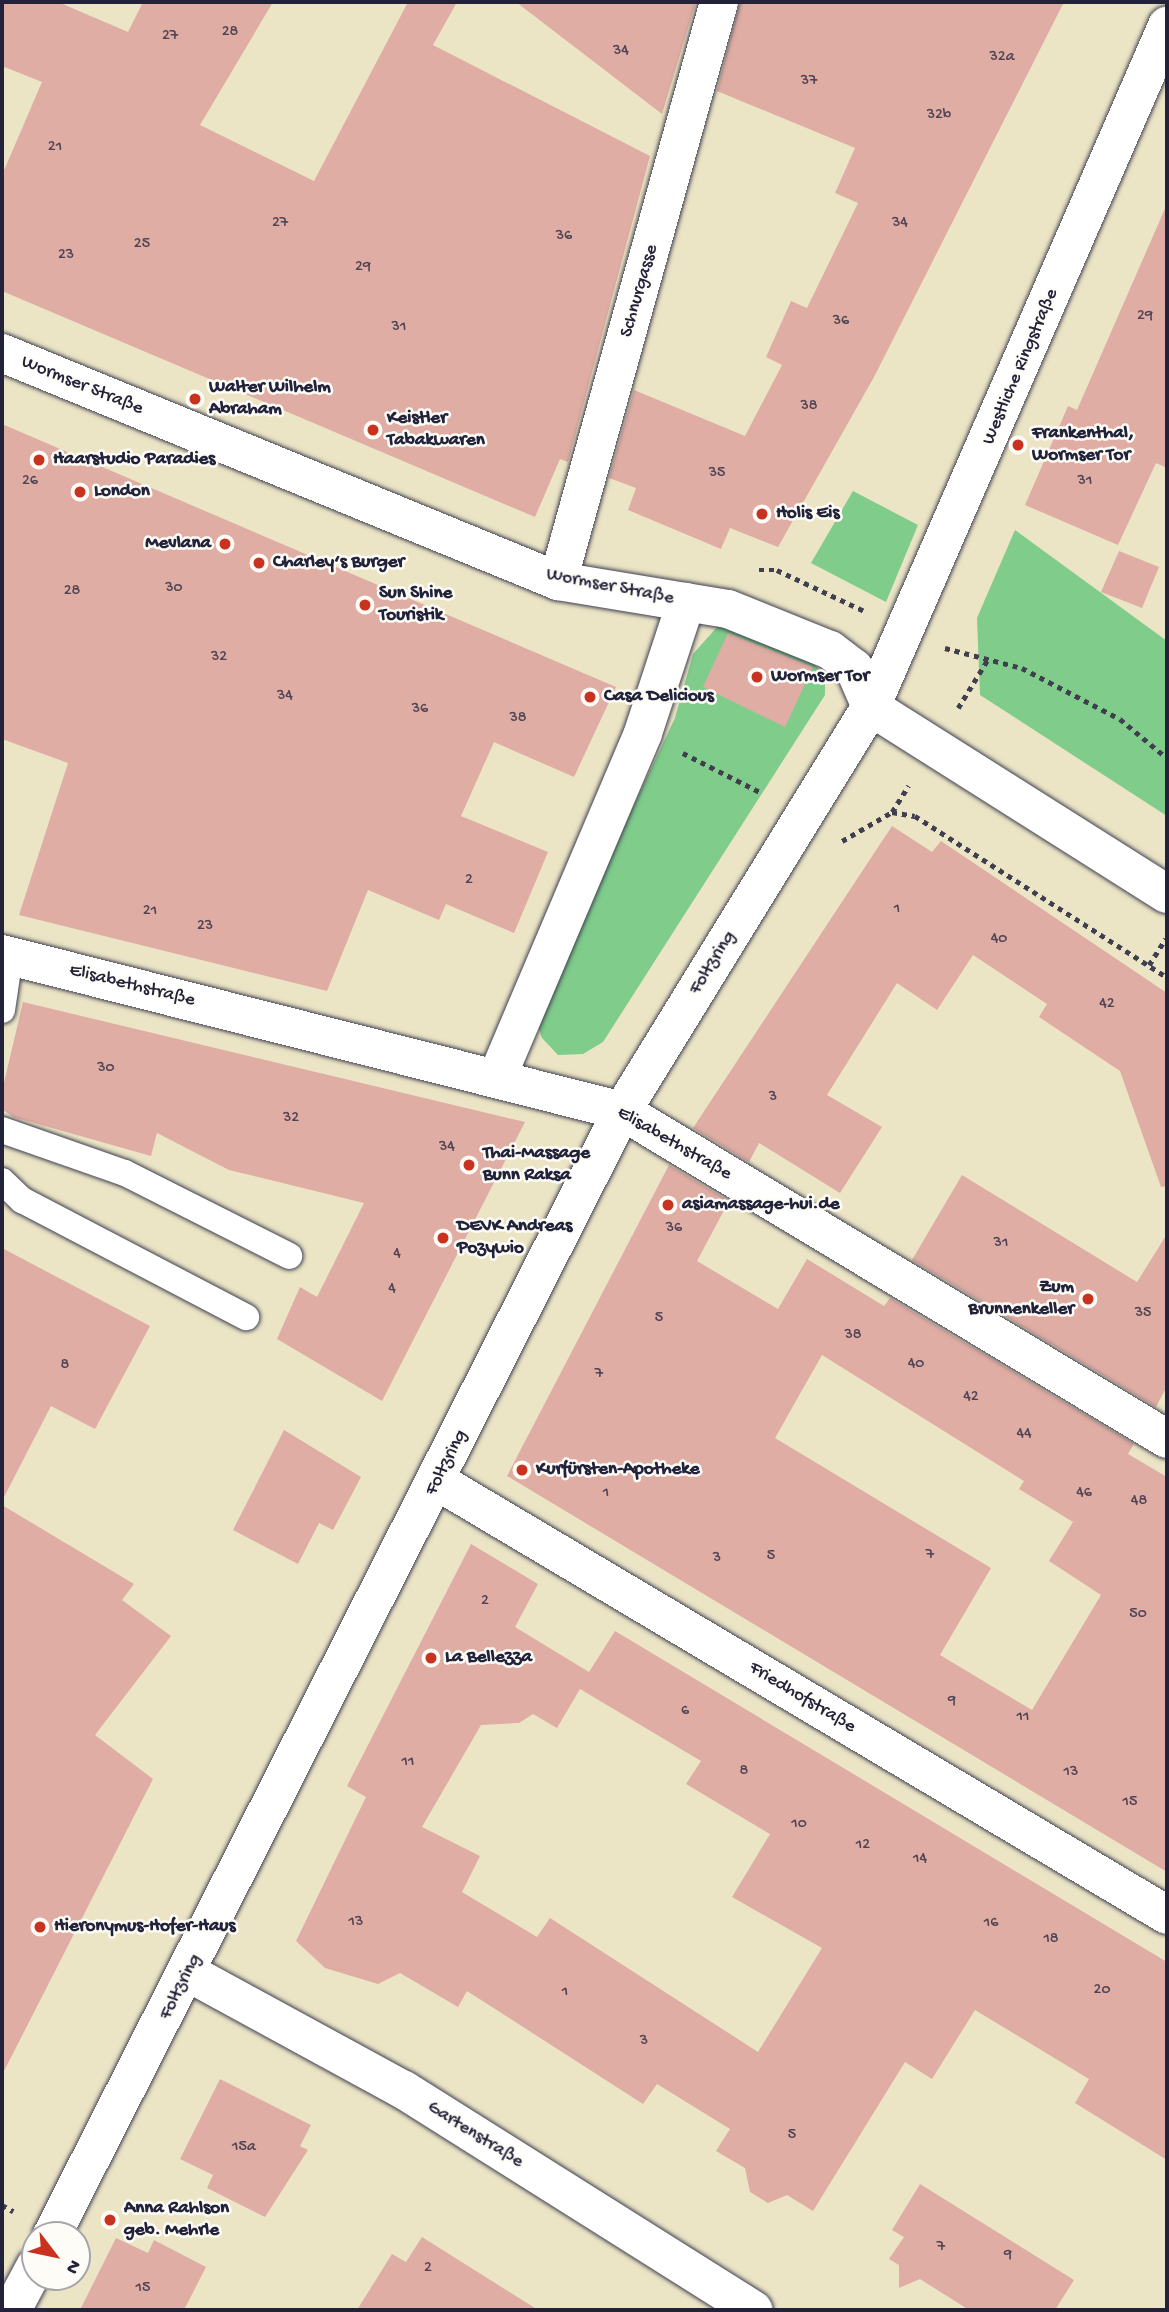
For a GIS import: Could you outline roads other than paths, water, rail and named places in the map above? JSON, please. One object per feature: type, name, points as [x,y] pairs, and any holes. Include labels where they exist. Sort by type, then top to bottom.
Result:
[{"type":"street","name":"Schnurgasse","points":[[558,581],[719,2]]},
{"type":"street","name":"Westliche Ringstraße","points":[[871,707],[1167,26]]},
{"type":"street","name":"Wormser Straße","points":[[2,353],[558,581],[728,609],[830,650],[855,668],[871,707]]},
{"type":"street","points":[[498,1075],[643,733],[686,602]]},
{"type":"street","name":"Foltzring","points":[[59,2221],[189,1973],[622,1111],[871,707]]},
{"type":"street","points":[[871,707],[1167,894]]},
{"type":"street","name":"Elisabethstraße","points":[[6,955],[498,1075],[622,1111],[1167,1439]]},
{"type":"street","name":"Friedhofstraße","points":[[437,1481],[1167,1914]]},
{"type":"street","name":"Gartenstraße","points":[[189,1973],[404,2090],[754,2310]]},
{"type":"street","points":[[12,2310],[22,2291]]},
{"type":"lane","points":[[2,1010],[6,955]]},
{"type":"lane","points":[[2,1130],[125,1173],[289,1256]]},
{"type":"lane","points":[[2,1181],[22,1200],[246,1317]]},
{"type":"place","name":"Walter Wilhelm Abraham","points":[[195,399]]},
{"type":"place","name":"Keistler Tabakwaren","points":[[373,430]]},
{"type":"place","name":"Frankenthal, Wormser Tor","points":[[1018,445]]},
{"type":"place","name":"Haarstudio Paradies","points":[[39,460]]},
{"type":"place","name":"London","points":[[80,492]]},
{"type":"place","name":"Holis Eis","points":[[762,514]]},
{"type":"place","name":"Mevlana","points":[[225,544]]},
{"type":"place","name":"Charley‘s Burger","points":[[259,563]]},
{"type":"place","name":"Sun Shine Touristik","points":[[365,605]]},
{"type":"place","name":"Wormser Tor","points":[[757,677]]},
{"type":"place","name":"Casa Delicious","points":[[590,697]]},
{"type":"place","name":"Thai-Massage Bunn Raksa","points":[[469,1165]]},
{"type":"place","name":"asiamassage-hui.de","points":[[668,1205]]},
{"type":"place","name":"DEVK Andreas Pozywio","points":[[443,1238]]},
{"type":"place","name":"Zum Brunnenkeller","points":[[1088,1299]]},
{"type":"place","name":"Kurfürsten-Apotheke","points":[[522,1470]]},
{"type":"place","name":"La Bellezza","points":[[431,1658]]},
{"type":"place","name":"Hieronymus-Hofer-Haus","points":[[40,1927]]},
{"type":"place","name":"Anna Rahlson geb. Mehrle","points":[[110,2220]]}]
